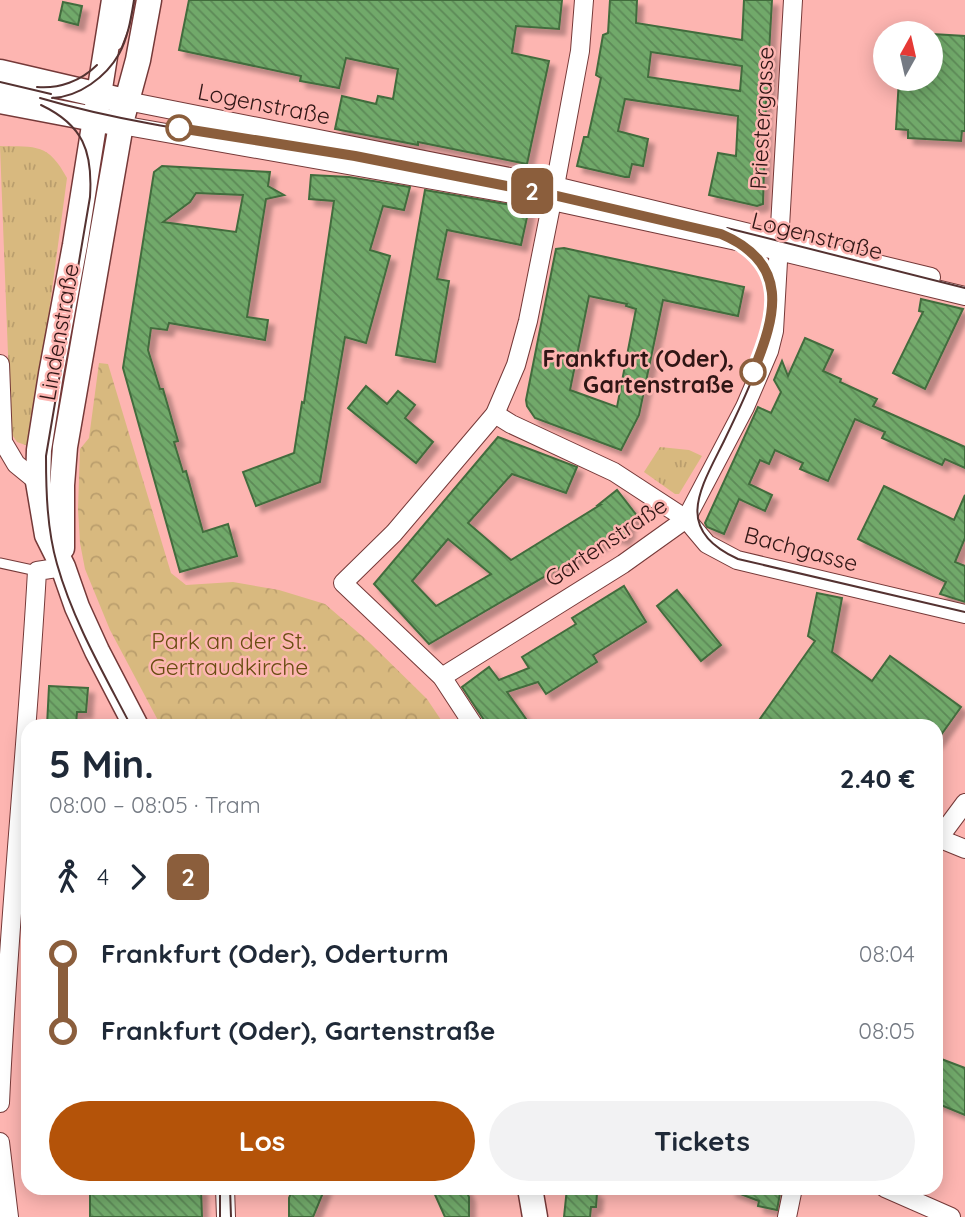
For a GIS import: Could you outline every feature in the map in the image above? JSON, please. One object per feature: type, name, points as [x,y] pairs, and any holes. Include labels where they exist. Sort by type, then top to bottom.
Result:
[{"type":"street","points":[[469,719],[442,677],[343,583],[394,533],[495,414],[516,365],[528,321],[580,51],[584,0]]},
{"type":"street","name":"Priestergasse","points":[[780,246],[793,0]]},
{"type":"street","points":[[98,123],[109,59],[133,9]]},
{"type":"street","points":[[98,123],[138,60],[133,9]]},
{"type":"street","points":[[5,88],[98,123]]},
{"type":"street","points":[[5,88],[72,88],[98,123]]},
{"type":"street","name":"Logenstraße","points":[[98,123],[553,194]]},
{"type":"street","name":"Logenstraße","points":[[98,123],[553,194],[965,285]]},
{"type":"street","name":"Lindenstraße","points":[[98,123],[94,282],[65,447],[50,484],[47,535],[63,567],[86,629],[132,719]]},
{"type":"street","name":"Lindenstraße","points":[[50,484],[39,450],[98,123]]},
{"type":"street","name":"Logenstraße","points":[[780,246],[965,296]]},
{"type":"street","name":"Gartenstraße","points":[[442,677],[623,564],[686,519],[745,407],[769,351],[774,331],[780,246]]},
{"type":"street","points":[[0,364],[3,442],[16,464],[50,484]]},
{"type":"street","name":"Bachgasse","points":[[495,414],[511,425],[614,472],[686,519],[707,544],[737,560],[965,614]]},
{"type":"street","points":[[28,719],[37,571],[63,567]]},
{"type":"street","points":[[0,1103],[7,894],[21,779]]},
{"type":"street","points":[[943,832],[965,803]]},
{"type":"street","points":[[943,842],[965,849]]},
{"type":"street","points":[[0,1142],[9,1217]]},
{"type":"street","points":[[225,1195],[226,1217]]},
{"type":"street","points":[[531,1195],[535,1217]]},
{"type":"street","points":[[787,1217],[792,1195]]},
{"type":"street","points":[[902,1195],[951,1217]]},
{"type":"lane","points":[[72,88],[89,80],[109,59],[125,24],[130,0]]},
{"type":"lane","points":[[0,87],[5,88]]},
{"type":"lane","points":[[94,282],[92,238],[103,178],[98,123]]},
{"type":"lane","points":[[0,563],[37,571]]},
{"type":"green space","points":[[0,146],[40,149],[54,158],[67,178],[32,439],[28,446],[17,442],[11,433]]},
{"type":"green space","name":"Park an der St. Gertraudkirche","points":[[99,363],[108,364],[171,573],[186,585],[233,582],[279,590],[325,604],[369,642],[427,699],[440,719],[157,719],[110,630],[85,569],[78,509],[80,449],[89,438]]},
{"type":"green space","points":[[660,447],[689,450],[702,456],[679,494],[675,494],[644,472]]},
{"type":"building","points":[[189,0],[562,0],[559,29],[516,26],[512,53],[549,61],[527,164],[335,129],[342,96],[376,104],[378,96],[393,99],[398,69],[346,58],[339,88],[300,81],[301,76],[179,50]]},
{"type":"building","points":[[610,0],[637,0],[636,23],[742,40],[744,0],[772,0],[763,204],[757,206],[709,195],[718,153],[736,156],[738,116],[625,99],[618,131],[648,139],[643,166],[632,164],[629,177],[625,177],[577,166],[584,137],[588,137],[601,78],[596,75],[603,35],[608,33]],"holes":[[[651,52],[742,66],[740,91],[648,77]]]},
{"type":"building","points":[[63,2],[82,6],[78,25],[59,20]]},
{"type":"building","points":[[943,35],[965,36],[965,131],[962,131],[961,141],[908,138],[908,130],[896,129],[898,91],[943,91]]},
{"type":"building","points":[[162,166],[270,172],[268,186],[284,195],[266,199],[247,317],[268,320],[265,340],[169,323],[167,330],[151,328],[148,350],[160,389],[163,389],[178,441],[174,442],[183,472],[186,471],[203,532],[228,524],[237,556],[180,572],[123,368],[154,172]],"holes":[[[196,193],[243,195],[236,232],[163,222],[190,202]]]},
{"type":"building","points":[[311,175],[349,177],[410,187],[404,210],[383,206],[370,250],[390,256],[366,343],[345,337],[320,482],[256,506],[243,472],[294,453],[302,402],[304,403],[334,201],[309,199]]},
{"type":"building","points":[[425,190],[529,208],[521,245],[447,230],[437,279],[449,281],[435,362],[396,355]]},
{"type":"building","points":[[564,248],[744,287],[738,316],[663,300],[639,415],[621,450],[535,418],[527,406],[556,249]],"holes":[[[589,296],[627,304],[626,306],[636,309],[617,407],[570,390]]]},
{"type":"building","points":[[921,299],[963,309],[925,389],[893,373],[923,312],[919,311]]},
{"type":"building","points":[[805,338],[833,350],[823,371],[877,399],[873,406],[965,447],[965,468],[945,459],[942,465],[882,438],[885,432],[855,419],[828,481],[800,469],[803,463],[775,450],[769,464],[760,460],[749,484],[772,495],[765,511],[739,499],[724,534],[707,527],[705,523],[758,407],[771,413],[781,392],[774,380],[782,361],[788,376]]},
{"type":"building","points":[[366,386],[387,404],[398,391],[415,405],[405,418],[433,442],[416,463],[348,408]]},
{"type":"building","points":[[498,437],[577,467],[566,493],[512,474],[468,523],[511,560],[600,505],[617,490],[638,517],[627,526],[629,531],[623,539],[614,536],[429,644],[374,584]],"holes":[[[448,539],[491,574],[436,606],[412,581]]]},
{"type":"building","points":[[884,486],[954,520],[965,495],[965,538],[955,562],[965,566],[965,602],[940,594],[946,582],[858,539]]},
{"type":"building","points":[[624,586],[646,622],[593,655],[597,662],[546,694],[538,682],[507,692],[526,719],[483,719],[462,687],[489,667],[499,680],[529,668],[522,657],[576,624],[572,618]]},
{"type":"building","points":[[677,590],[721,645],[701,661],[657,606]]},
{"type":"building","points":[[817,593],[842,598],[832,652],[872,681],[890,656],[961,707],[943,732],[943,719],[760,719],[815,641],[808,636]]},
{"type":"building","points":[[49,686],[88,688],[86,712],[77,712],[76,719],[47,719]]},
{"type":"building","points":[[943,1060],[965,1068],[965,1115],[943,1106]]},
{"type":"building","points":[[90,1195],[201,1195],[202,1217],[90,1217]]},
{"type":"building","points":[[290,1195],[322,1195],[313,1217],[289,1217]]},
{"type":"building","points":[[435,1195],[468,1195],[469,1217],[445,1217]]},
{"type":"building","points":[[566,1195],[597,1195],[596,1207],[591,1207],[590,1217],[564,1217]]},
{"type":"building","points":[[743,1195],[780,1195],[777,1210],[758,1206],[759,1201]]},
{"type":"tram line","points":[[52,98],[82,90],[107,70],[125,41],[134,0]]},
{"type":"tram line","points":[[37,87],[69,83],[97,65]]},
{"type":"tram line","points":[[0,82],[51,94]]},
{"type":"tram line","points":[[40,98],[156,125],[354,156],[484,180],[701,226],[733,238],[755,255],[767,273],[772,287],[773,311],[756,370],[700,493],[699,522],[705,535],[718,548],[738,559],[965,612]]},
{"type":"tram line","points":[[41,105],[67,121],[76,131],[90,166],[90,197],[46,456],[49,524],[57,564],[72,606],[127,719]]},
{"type":"tram line","name":"2","points":[[179,128],[355,156],[553,195],[695,226],[741,242],[767,271],[773,295],[767,337],[753,372]]},
{"type":"tram line","points":[[727,228],[965,288]]},
{"type":"tram line","points":[[220,1195],[220,1217]]},
{"type":"tram line","points":[[230,1195],[231,1217]]},
{"type":"place","name":"Frankfurt (Oder), Gartenstraße","points":[[753,372]]}]
